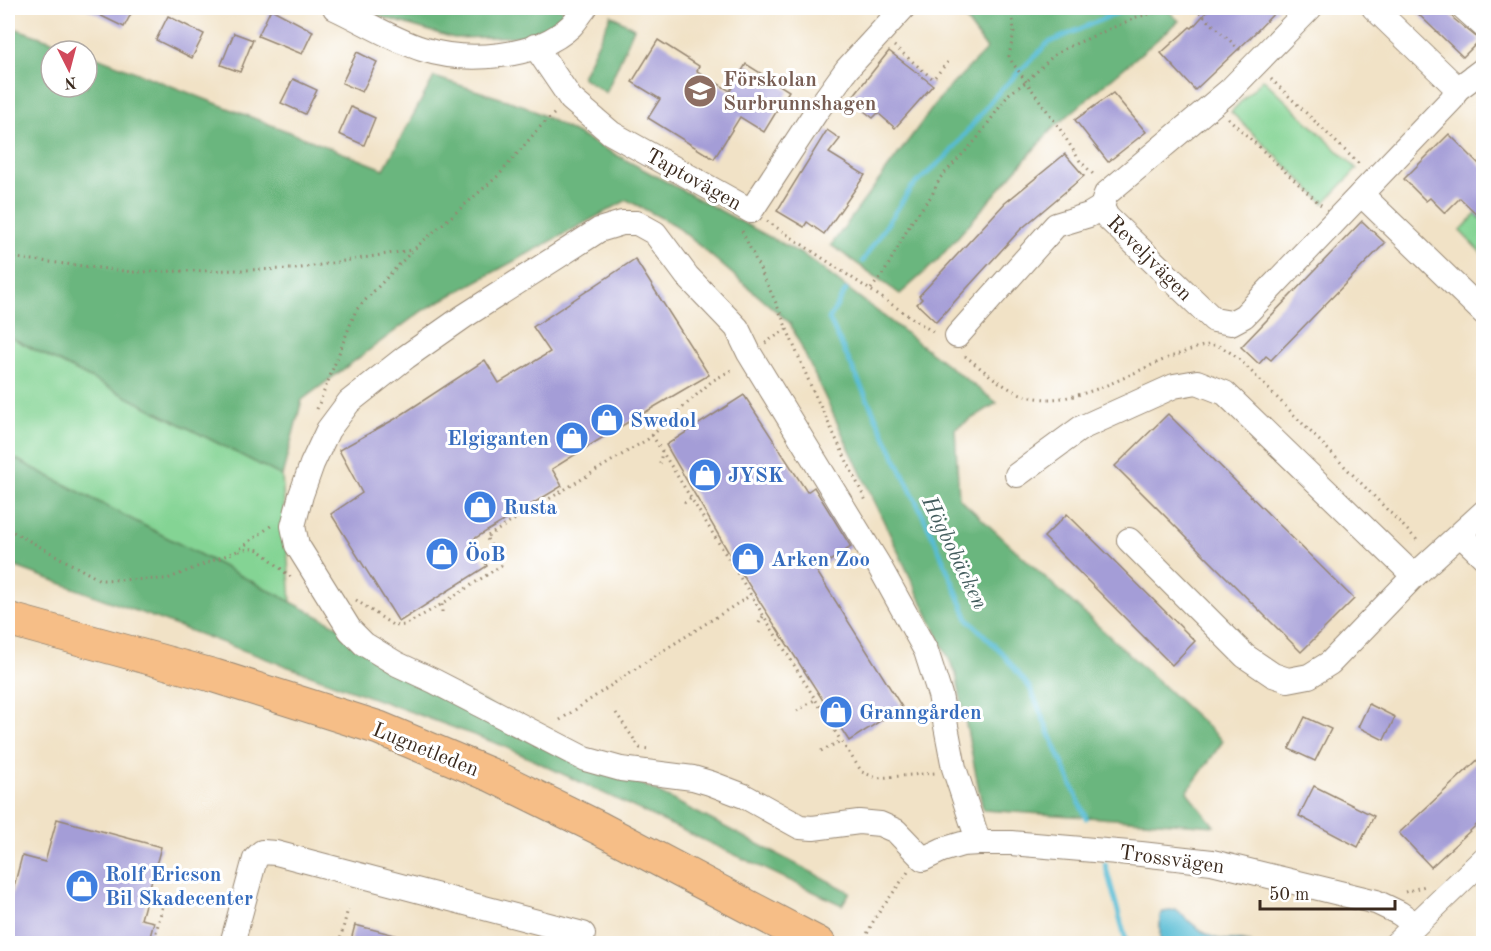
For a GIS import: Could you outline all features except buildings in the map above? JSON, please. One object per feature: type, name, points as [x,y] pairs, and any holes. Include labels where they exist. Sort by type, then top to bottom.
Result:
[{"type":"highway","name":"Lugnetleden","points":[[8,619],[215,676],[378,728],[491,776],[589,824],[819,944]]},
{"type":"street","points":[[335,8],[410,44],[460,56],[505,56],[535,46],[563,32],[572,25],[585,8]]},
{"type":"street","name":"Taptovägen","points":[[535,46],[571,99],[611,133],[751,211],[847,69],[903,8]]},
{"type":"street","name":"Reveljvägen","points":[[1311,8],[1256,65],[1106,194],[1102,207],[1107,217],[1214,320],[1225,323],[1235,322],[1244,316],[1452,99],[1456,90],[1484,69]]},
{"type":"street","points":[[1374,8],[1451,82],[1456,90]]},
{"type":"street","points":[[1464,8],[1484,26]]},
{"type":"street","points":[[1368,187],[1484,313]]},
{"type":"street","points":[[957,336],[1056,225],[1089,215],[1102,207]]},
{"type":"street","points":[[923,859],[896,831],[880,824],[859,822],[813,828],[800,827],[744,796],[693,778],[621,769],[585,759],[397,664],[364,644],[350,630],[297,545],[293,526],[301,495],[316,455],[328,430],[349,402],[463,317],[599,230],[637,222],[655,233],[687,276],[737,328],[749,353],[819,464],[878,564],[926,651],[940,695],[954,768],[979,843]]},
{"type":"street","points":[[1017,475],[1081,428],[1174,386],[1197,382],[1225,393],[1414,576]]},
{"type":"street","points":[[1129,540],[1245,656],[1273,675],[1288,680],[1309,676],[1330,663],[1414,576],[1484,512]]},
{"type":"street","points":[[1461,535],[1484,557]]},
{"type":"street","name":"Trossvägen","points":[[923,859],[962,844],[1011,843],[1212,862],[1376,902],[1415,924]]},
{"type":"street","points":[[232,944],[255,858],[262,852],[276,853],[583,934],[580,944]]},
{"type":"street","points":[[1396,944],[1484,859]]},
{"type":"path","points":[[1012,8],[1014,32],[1010,56],[1012,62],[1080,161],[1096,177]]},
{"type":"path","points":[[871,289],[885,271],[912,221],[932,195],[940,178],[976,140],[1009,94],[1054,56],[1081,41],[1137,17],[1176,8]]},
{"type":"path","points":[[1195,8],[1256,65],[1368,187]]},
{"type":"path","points":[[879,33],[933,79],[948,62]]},
{"type":"path","points":[[315,415],[356,310],[414,249],[499,175],[539,128],[571,99]]},
{"type":"path","points":[[1213,104],[1336,219]]},
{"type":"path","points":[[751,211],[855,278]]},
{"type":"path","points":[[8,257],[132,272],[283,270],[414,249]]},
{"type":"path","points":[[442,612],[442,604],[502,565],[486,537],[652,435],[712,381],[735,368],[749,353],[787,328]]},
{"type":"path","points":[[652,435],[862,772],[877,778],[931,774],[954,768]]},
{"type":"path","points":[[660,464],[662,451]]},
{"type":"path","points":[[684,503],[692,498]]},
{"type":"path","points":[[8,529],[100,580],[167,579],[237,551],[273,524]]},
{"type":"path","points":[[710,540],[715,536]]},
{"type":"path","points":[[733,579],[741,578]]},
{"type":"path","points":[[560,720],[751,595]]},
{"type":"path","points":[[759,622],[764,615]]},
{"type":"path","points":[[786,664],[793,663]]},
{"type":"path","points":[[797,711],[816,699]]},
{"type":"path","points":[[616,713],[640,748],[650,749]]},
{"type":"path","points":[[821,751],[841,741]]},
{"type":"path","points":[[862,944],[875,918],[899,883],[923,859]]},
{"type":"path","points":[[1401,892],[1429,885]]},
{"type":"path","points":[[153,944],[165,897]]},
{"type":"path","points":[[339,944],[348,909]]},
{"type":"green space","points":[[351,8],[559,8],[566,12],[534,36],[454,38]]},
{"type":"green space","points":[[957,8],[1165,8],[1179,21],[1050,131],[936,262],[900,294],[831,245],[942,95],[987,49]]},
{"type":"green space","points":[[611,15],[634,28],[606,93],[582,77]]},
{"type":"green space","points":[[8,26],[46,39],[39,39],[39,99],[99,99],[99,58],[384,169],[434,77],[525,106],[805,256],[997,403],[955,429],[959,498],[1223,741],[1187,792],[1214,826],[983,810],[956,674],[790,323],[675,225],[627,200],[422,311],[302,400],[282,476],[8,336]]},
{"type":"green space","points":[[1263,79],[1357,169],[1324,203],[1231,112]]},
{"type":"green space","points":[[1476,214],[1483,221],[1483,255],[1460,231]]},
{"type":"green space","points":[[8,336],[282,476],[291,602],[8,455]]},
{"type":"green space","points":[[8,455],[850,892],[842,905],[501,745],[8,564]]},
{"type":"water","points":[[1176,910],[1213,937],[1251,943],[1160,943],[1160,916],[1163,912]]},
{"type":"waterway","name":"Högbobäcken","points":[[863,261],[911,188],[950,153],[996,95],[1048,43],[1128,8]]},
{"type":"waterway","name":"Högbobäcken","points":[[846,290],[829,319],[936,543],[968,619],[1002,653],[1030,688],[1086,818]]},
{"type":"waterway","name":"Högbobäcken","points":[[1105,864],[1127,944]]},
{"type":"place","name":"Förskolan Surbrunnshagen","points":[[700,91]]},
{"type":"place","name":"Swedol","points":[[607,420]]},
{"type":"place","name":"Elgiganten","points":[[572,438]]},
{"type":"place","name":"JYSK","points":[[705,475]]},
{"type":"place","name":"Rusta","points":[[480,507]]},
{"type":"place","name":"ÖoB","points":[[442,554]]},
{"type":"place","name":"Arken Zoo","points":[[748,559]]},
{"type":"place","name":"Granngården","points":[[836,712]]},
{"type":"place","name":"Rolf Ericson Bil Skadecenter","points":[[82,886]]}]
